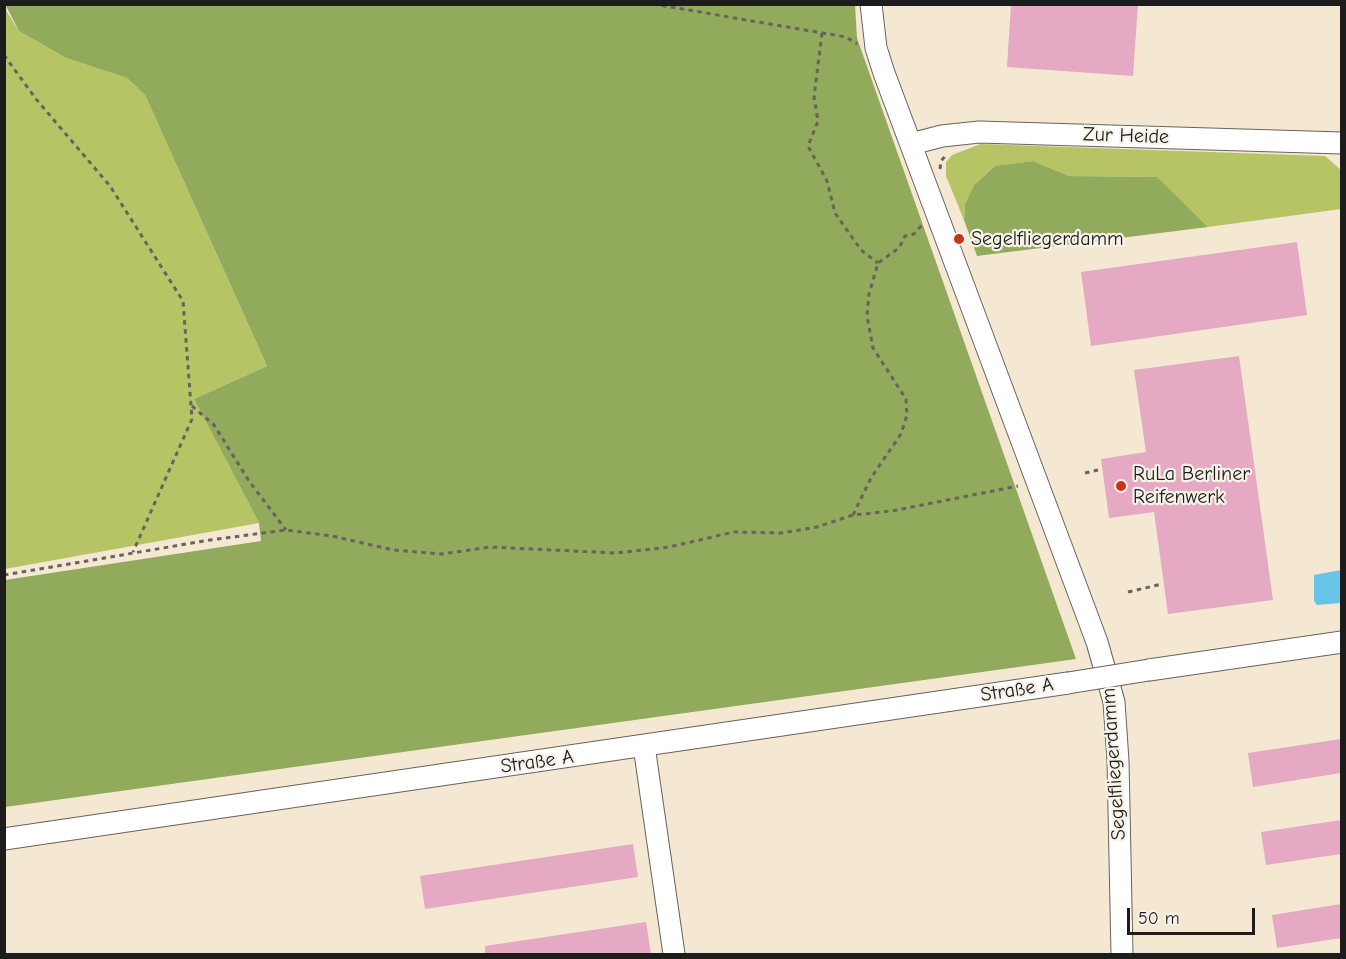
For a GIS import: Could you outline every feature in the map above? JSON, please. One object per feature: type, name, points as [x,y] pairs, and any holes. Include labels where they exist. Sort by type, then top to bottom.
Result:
[{"type":"street","name":"Segelfliegerdamm","points":[[871,4],[876,48],[1097,642],[1114,702],[1122,954]]},
{"type":"street","name":"Zur Heide","points":[[911,144],[957,133],[1341,142]]},
{"type":"street","name":"Straße A","points":[[4,839],[1341,642]]},
{"type":"street","points":[[644,746],[674,954]]},
{"type":"path","points":[[653,4],[846,37],[854,40],[860,48]]},
{"type":"path","points":[[822,33],[814,96],[818,121],[808,146],[827,181],[835,213],[861,250],[878,263]]},
{"type":"path","points":[[4,55],[36,99],[110,186],[183,301],[192,419],[132,553]]},
{"type":"path","points":[[940,171],[941,161],[948,153],[960,147],[957,133]]},
{"type":"path","points":[[853,515],[872,478],[901,434],[907,415],[906,399],[873,348],[867,316],[869,294],[878,263],[899,248],[904,236],[914,234],[936,210]]},
{"type":"path","points":[[190,405],[214,425],[249,481],[286,530]]},
{"type":"path","points":[[1085,473],[1098,470]]},
{"type":"path","points":[[4,575],[286,530],[332,536],[393,550],[442,554],[490,547],[616,553],[669,547],[734,532],[782,533],[817,527],[853,515],[892,511],[1038,482]]},
{"type":"path","points":[[1128,592],[1162,584]]},
{"type":"green space","points":[[5,4],[855,5],[857,38],[1076,659],[5,807],[5,580],[261,541],[259,523],[194,399],[267,366],[145,95],[127,78],[66,58],[19,31]]},
{"type":"green space","points":[[4,7],[19,31],[66,58],[127,78],[145,95],[267,366],[194,399],[259,523],[5,569]]},
{"type":"green space","points":[[981,144],[1325,156],[1341,170],[1341,209],[1208,227],[1156,177],[1069,176],[1033,161],[995,166],[974,185],[965,204],[964,220],[946,176],[946,162],[952,155]]},
{"type":"green space","points":[[1033,161],[1069,176],[1157,177],[1208,227],[977,256],[964,220],[965,204],[974,185],[995,166]]},
{"type":"water","points":[[1341,570],[1341,603],[1317,605],[1314,601],[1314,575]]},
{"type":"building","points":[[1011,4],[1138,4],[1133,76],[1007,67]]},
{"type":"building","points":[[1297,242],[1307,315],[1091,346],[1081,272]]},
{"type":"building","points":[[1239,356],[1273,600],[1168,614],[1154,512],[1109,518],[1101,459],[1146,452],[1134,370]]},
{"type":"building","points":[[1341,739],[1341,773],[1253,787],[1248,753]]},
{"type":"building","points":[[1341,820],[1341,854],[1266,865],[1261,832]]},
{"type":"building","points":[[633,844],[638,877],[425,909],[420,876]]},
{"type":"building","points":[[1341,904],[1341,938],[1277,948],[1272,915]]},
{"type":"building","points":[[646,922],[651,954],[485,954],[485,946]]},
{"type":"place","name":"Segelfliegerdamm","points":[[959,239]]},
{"type":"place","name":"RuLa Berliner Reifenwerk","points":[[1121,486]]}]
